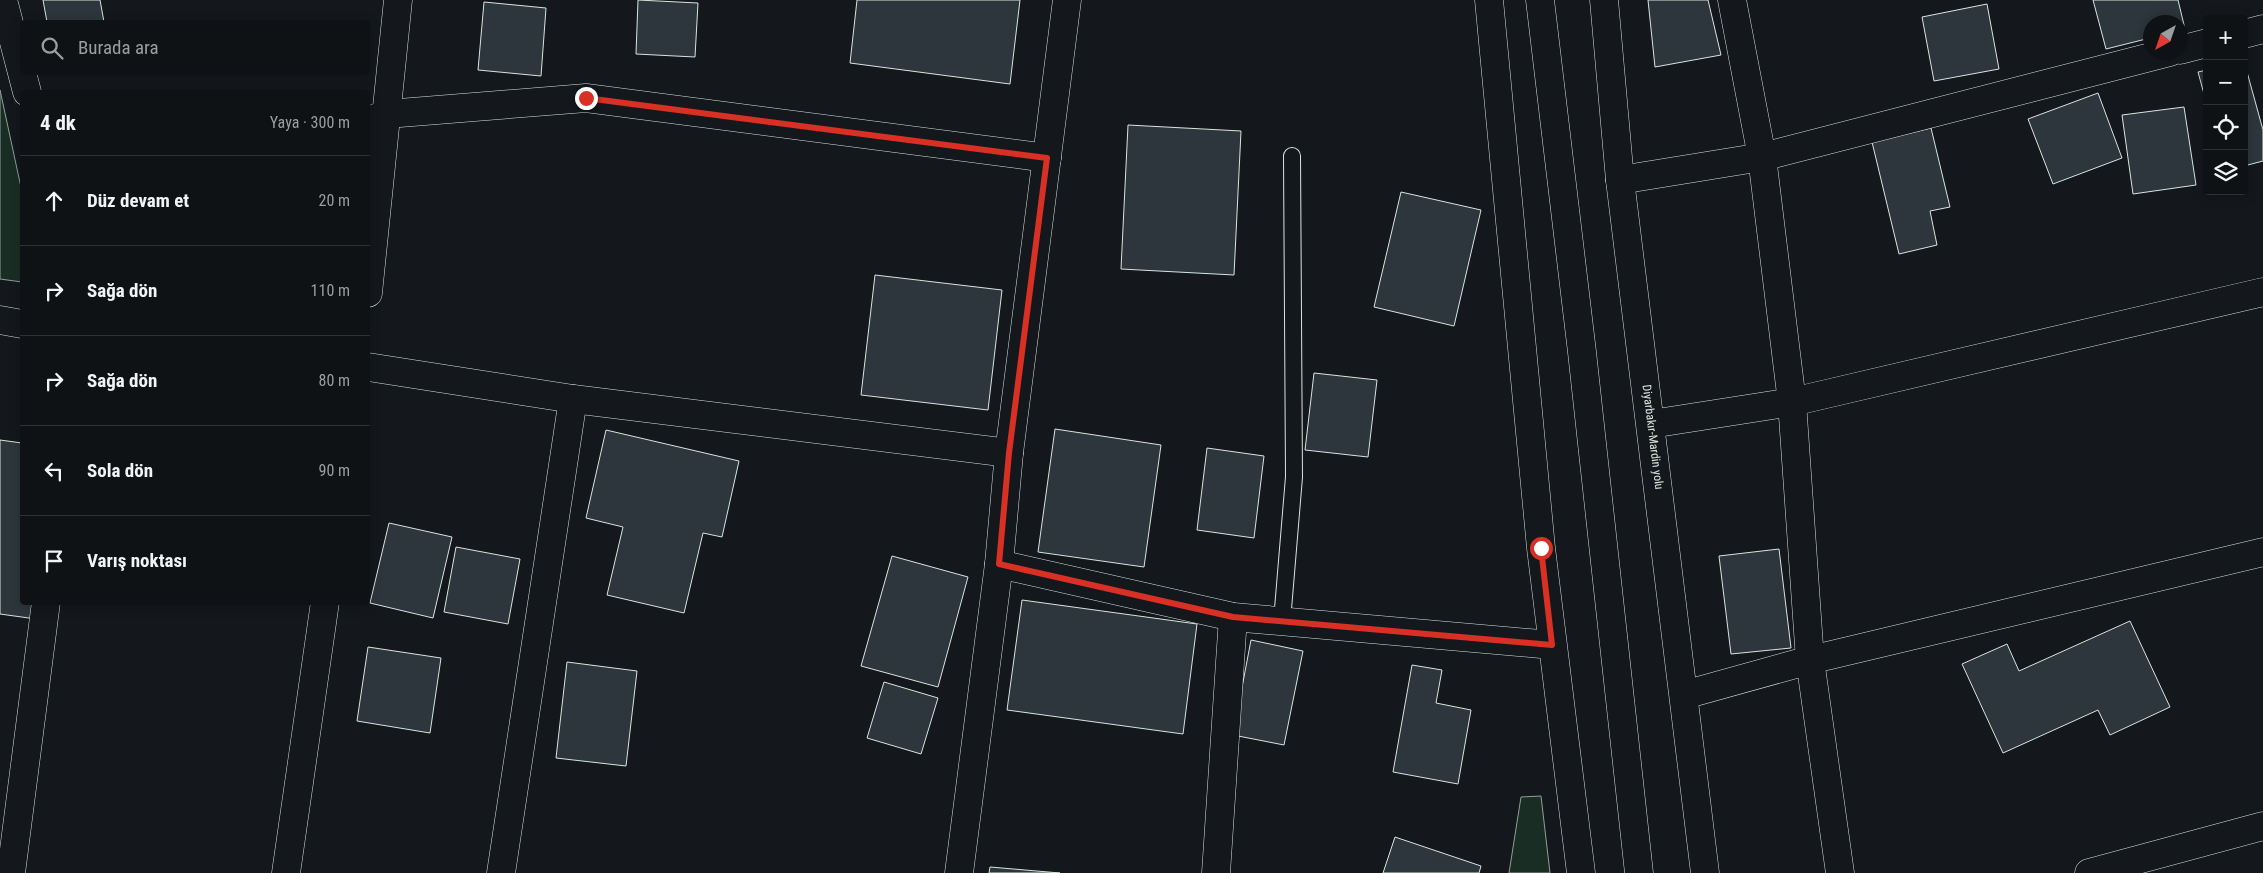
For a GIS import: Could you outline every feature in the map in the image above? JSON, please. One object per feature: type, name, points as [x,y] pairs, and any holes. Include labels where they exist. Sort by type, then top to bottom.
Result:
[{"type":"main road","points":[[3,0],[20,65]]},
{"type":"main road","points":[[370,254],[377,117],[398,0]]},
{"type":"main road","points":[[959,873],[999,564],[1009,453],[1067,0]]},
{"type":"main road","points":[[1490,0],[1540,538],[1581,873]]},
{"type":"main road","points":[[1540,0],[1585,371],[1639,873]]},
{"type":"main road","name":"Diyarbakır-Mardin yolu","points":[[1604,0],[1620,180],[1705,873]]},
{"type":"main road","points":[[1732,0],[1762,156],[1792,402],[1810,660],[1840,873]]},
{"type":"main road","points":[[2248,33],[2263,29]]},
{"type":"main road","points":[[2188,48],[2203,44]]},
{"type":"main road","points":[[1620,180],[1762,156],[2143,59]]},
{"type":"main road","points":[[23,75],[26,90]]},
{"type":"main road","points":[[377,117],[586,98],[1047,158]]},
{"type":"main road","points":[[1651,424],[1792,402],[2263,292]]},
{"type":"main road","points":[[0,320],[20,324]]},
{"type":"main road","points":[[370,367],[573,399],[1009,453]]},
{"type":"main road","points":[[501,873],[573,399]]},
{"type":"main road","points":[[1684,696],[1810,660],[2263,552]]},
{"type":"main road","points":[[999,564],[1233,617],[1552,645]]},
{"type":"main road","points":[[11,873],[46,605]]},
{"type":"main road","points":[[286,873],[325,605]]},
{"type":"main road","points":[[1216,873],[1233,617]]},
{"type":"main road","points":[[2089,873],[2263,826]]},
{"type":"lane","points":[[1282,621],[1294,478],[1292,156]]},
{"type":"green space","points":[[0,90],[20,183],[20,282],[0,279]]},
{"type":"green space","points":[[1541,796],[1550,873],[1509,873],[1521,797]]},
{"type":"building","points":[[43,0],[100,0],[104,20],[47,20]]},
{"type":"building","points":[[638,0],[698,3],[695,57],[636,54]]},
{"type":"building","points":[[857,0],[1020,0],[1010,84],[850,63]]},
{"type":"building","points":[[1648,0],[1708,0],[1721,55],[1655,67]]},
{"type":"building","points":[[2093,0],[2178,0],[2182,15],[2143,15],[2143,40],[2106,49]]},
{"type":"building","points":[[484,2],[546,8],[541,76],[478,70]]},
{"type":"building","points":[[1987,4],[1999,69],[1934,81],[1922,17]]},
{"type":"building","points":[[2203,71],[2203,90],[2198,72]]},
{"type":"building","points":[[2248,76],[2263,130],[2263,161],[2248,165]]},
{"type":"building","points":[[2098,93],[2122,158],[2053,184],[2028,119]]},
{"type":"building","points":[[2184,107],[2196,185],[2133,194],[2122,115]]},
{"type":"building","points":[[1128,125],[1241,131],[1234,275],[1121,269]]},
{"type":"building","points":[[1931,128],[1950,207],[1930,211],[1937,245],[1899,254],[1872,142]]},
{"type":"building","points":[[1401,192],[1481,210],[1454,326],[1374,307]]},
{"type":"building","points":[[875,275],[1002,290],[988,410],[861,395]]},
{"type":"building","points":[[1314,373],[1377,380],[1368,457],[1305,450]]},
{"type":"building","points":[[1055,429],[1161,445],[1144,567],[1038,552]]},
{"type":"building","points":[[606,430],[739,461],[722,537],[703,533],[684,613],[607,595],[623,527],[586,518]]},
{"type":"building","points":[[0,440],[20,443],[20,605],[38,605],[36,619],[0,614]]},
{"type":"building","points":[[1207,448],[1264,456],[1254,538],[1197,530]]},
{"type":"building","points":[[389,523],[452,537],[433,618],[370,603]]},
{"type":"building","points":[[456,547],[520,559],[508,624],[444,612]]},
{"type":"building","points":[[1779,549],[1791,648],[1731,654],[1719,556]]},
{"type":"building","points":[[892,556],[968,577],[938,687],[861,666]]},
{"type":"building","points":[[1022,600],[1197,624],[1183,734],[1007,710]]},
{"type":"building","points":[[2130,621],[2170,707],[2110,735],[2098,710],[2003,753],[1962,664],[2007,644],[2019,671]]},
{"type":"building","points":[[1251,640],[1303,651],[1284,745],[1233,735]]},
{"type":"building","points":[[368,647],[441,658],[430,733],[357,721]]},
{"type":"building","points":[[567,662],[637,671],[626,766],[556,758]]},
{"type":"building","points":[[1412,665],[1442,670],[1436,703],[1471,710],[1458,784],[1393,772]]},
{"type":"building","points":[[884,682],[938,698],[921,754],[867,738]]},
{"type":"building","points":[[1395,837],[1481,866],[1479,873],[1383,873]]},
{"type":"building","points":[[990,867],[1060,873],[989,873]]},
{"type":"route","points":[[586,98],[1047,158],[1009,453],[999,564],[1233,617],[1552,645],[1541,548]]}]
